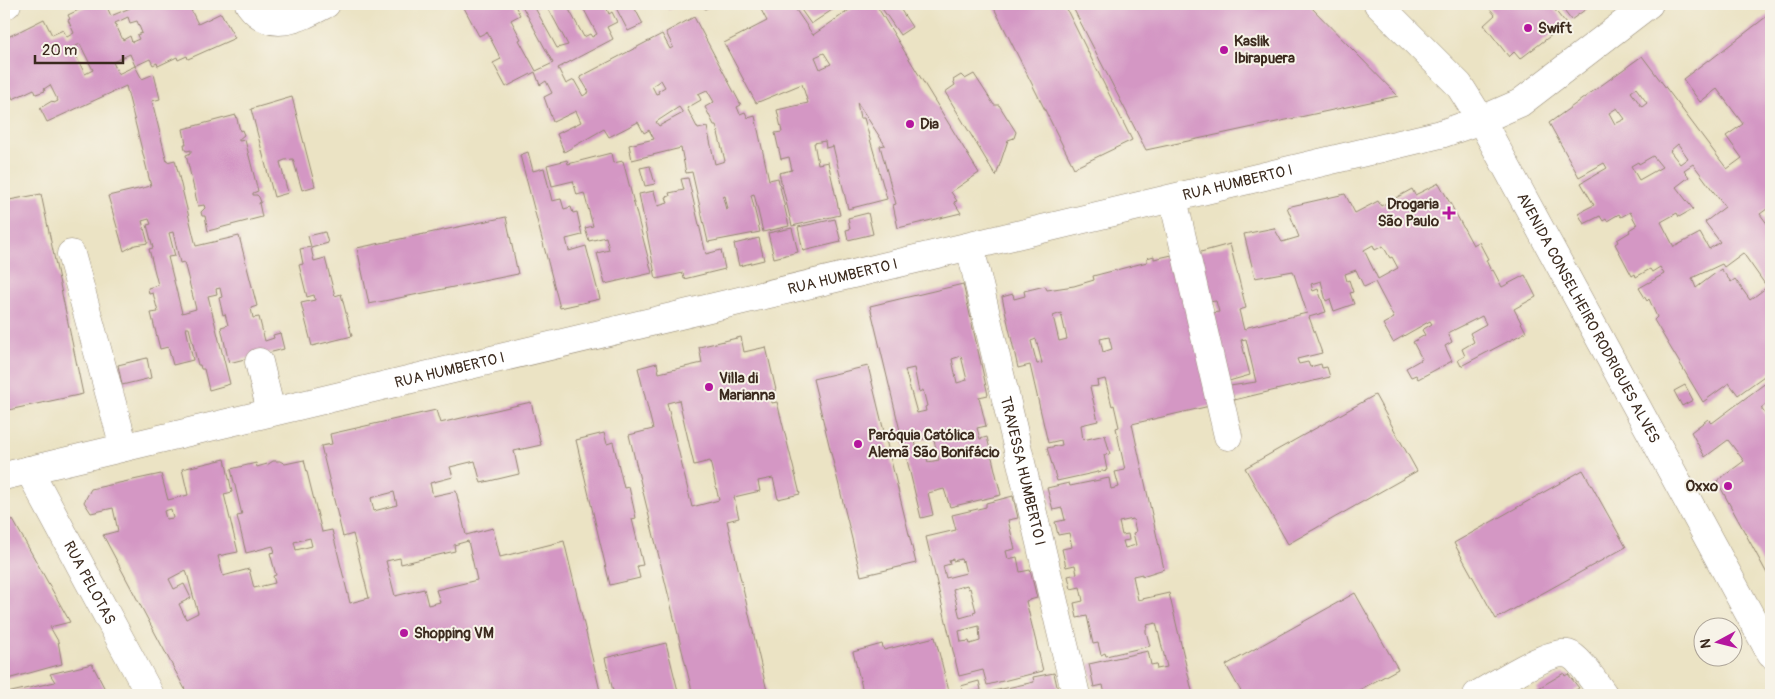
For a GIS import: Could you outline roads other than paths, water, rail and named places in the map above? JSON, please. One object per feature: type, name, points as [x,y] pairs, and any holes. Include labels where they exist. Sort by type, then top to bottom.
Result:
[{"type":"street","points":[[249,4],[263,18],[276,21],[297,17],[326,4]]},
{"type":"street","name":"AVENIDA CONSELHEIRO RODRIGUES ALVES","points":[[1378,4],[1459,85],[1480,120],[1771,654]]},
{"type":"street","name":"RUA HUMBERTO I","points":[[16,473],[1441,134],[1520,103],[1649,4]]},
{"type":"street","points":[[1173,199],[1228,436]]},
{"type":"street","name":"TRAVESSA HUMBERTO I","points":[[970,247],[1076,695]]},
{"type":"street","points":[[71,254],[124,447]]},
{"type":"street","points":[[259,362],[271,412]]},
{"type":"street","name":"RUA PELOTAS","points":[[16,473],[150,695]]},
{"type":"street","points":[[1477,695],[1544,658],[1557,654],[1570,654],[1604,695]]},
{"type":"place","name":"Swift","points":[[1528,28]]},
{"type":"place","name":"Kaslik Ibirapuera","points":[[1224,50]]},
{"type":"place","name":"Dia","points":[[910,124]]},
{"type":"place","name":"Drogaria São Paulo","points":[[1449,213]]},
{"type":"place","name":"Villa di Marianna","points":[[709,387]]},
{"type":"place","name":"Paróquia Católica Alemã São Bonifácio","points":[[858,444]]},
{"type":"place","name":"Oxxo","points":[[1728,486]]},
{"type":"place","name":"Shopping VM","points":[[404,633]]}]
